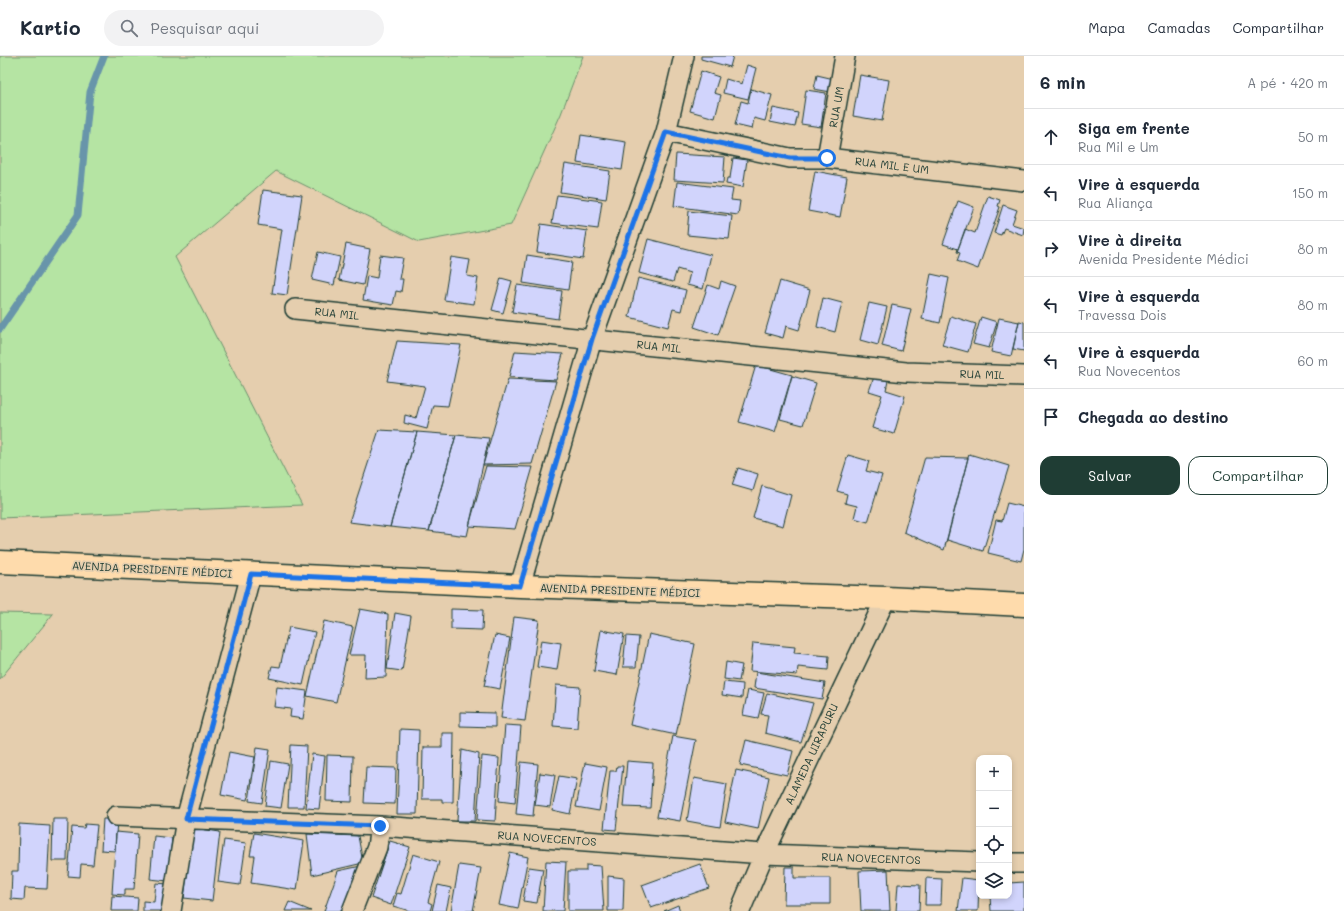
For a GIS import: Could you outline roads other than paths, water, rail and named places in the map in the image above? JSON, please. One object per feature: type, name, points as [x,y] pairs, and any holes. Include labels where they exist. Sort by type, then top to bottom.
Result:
[{"type":"main road","name":"AVENIDA PRESIDENTE MÉDICI","points":[[0,562],[520,586],[886,598],[1024,605]]},
{"type":"street","points":[[520,586],[592,339],[666,132],[684,56]]},
{"type":"street","name":"RUA UM","points":[[827,158],[845,56]]},
{"type":"street","name":"RUA MIL E UM","points":[[666,132],[790,158],[827,158],[1024,181]]},
{"type":"street","name":"RUA MIL","points":[[296,309],[906,372],[1024,376]]},
{"type":"street","points":[[171,911],[186,819],[251,574]]},
{"type":"street","name":"ALAMEDA UIRAPURU","points":[[740,911],[764,854],[886,598]]},
{"type":"street","name":"RUA NOVECENTOS","points":[[116,816],[380,826],[764,854],[976,862]]},
{"type":"street","points":[[352,911],[377,847],[380,826]]},
{"type":"street","points":[[1012,863],[1024,864]]},
{"type":"waterway","points":[[0,329],[78,215],[90,92],[104,56]]}]
